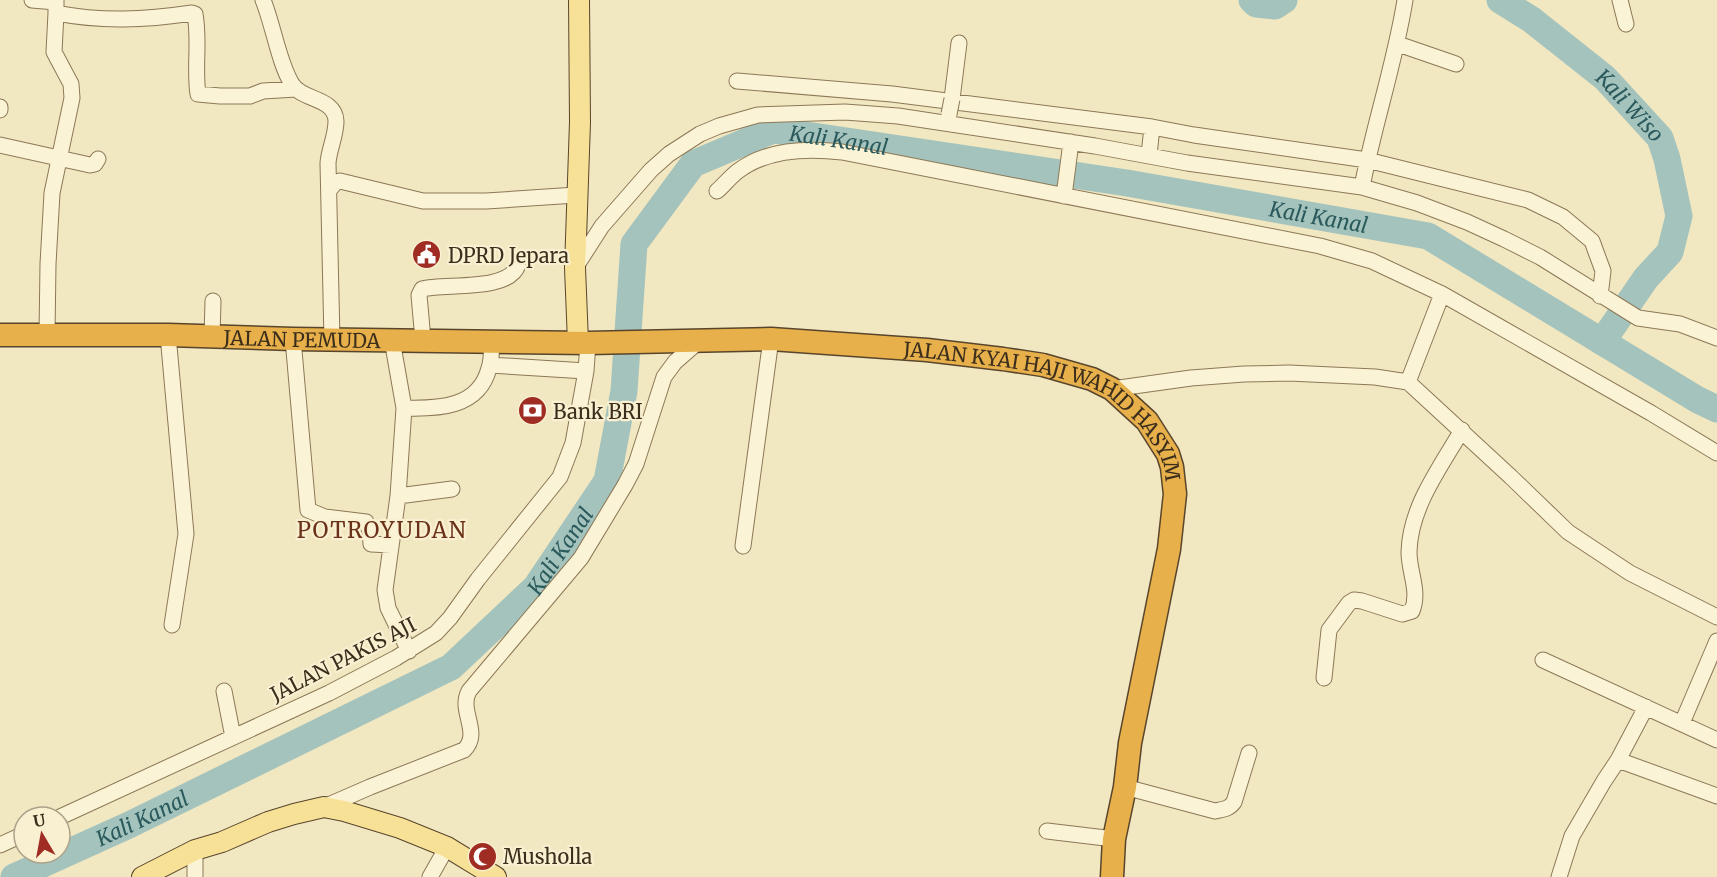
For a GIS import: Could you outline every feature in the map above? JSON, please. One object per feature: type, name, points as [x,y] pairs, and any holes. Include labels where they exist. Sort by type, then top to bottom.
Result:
[{"type":"highway","name":"JALAN PEMUDA","points":[[0,335],[168,335],[332,340],[589,343],[691,341]]},
{"type":"highway","name":"JALAN KYAI HAJI WAHID HASYIM","points":[[691,341],[771,339],[927,350],[1043,365],[1076,373],[1112,389],[1147,421],[1168,454],[1175,494],[1169,549],[1130,743],[1125,787],[1114,839],[1112,877]]},
{"type":"main road","points":[[579,0],[580,122],[575,268],[589,343]]},
{"type":"main road","points":[[141,877],[195,850],[294,814],[324,807],[400,828],[447,847],[496,877]]},
{"type":"street","points":[[32,0],[56,5],[85,18],[121,20],[159,18],[177,7],[195,14],[198,29],[198,94],[250,96],[263,91],[296,89]]},
{"type":"street","points":[[263,0],[291,83],[304,95],[330,107],[335,116],[334,135],[328,163],[332,340]]},
{"type":"street","points":[[1363,182],[1367,158],[1398,44],[1405,0]]},
{"type":"street","points":[[1620,0],[1626,24]]},
{"type":"street","points":[[47,335],[52,193],[70,116],[72,90],[54,52],[56,5]]},
{"type":"street","points":[[950,112],[959,43]]},
{"type":"street","points":[[1398,44],[1456,64]]},
{"type":"street","points":[[737,81],[891,94],[1152,127],[1194,135],[1367,158],[1528,200],[1563,217],[1592,241],[1603,271],[1605,299]]},
{"type":"street","points":[[575,268],[602,226],[651,170],[684,144],[719,126],[758,115],[845,112],[898,116],[950,112],[1071,143],[1187,163],[1363,182],[1467,222],[1540,257],[1638,318],[1680,324],[1717,338]]},
{"type":"street","points":[[1149,155],[1152,127]]},
{"type":"street","points":[[1064,195],[1071,143]]},
{"type":"street","points":[[0,145],[90,165],[95,164],[98,159]]},
{"type":"street","points":[[717,191],[736,172],[750,163],[781,153],[820,150],[842,152],[1320,246],[1372,261],[1443,294],[1611,389],[1717,453]]},
{"type":"street","points":[[330,189],[340,181],[393,195],[434,201],[486,201],[576,195]]},
{"type":"street","points":[[423,340],[419,295],[422,289],[497,282],[514,274],[518,265]]},
{"type":"street","points":[[1408,382],[1443,294]]},
{"type":"street","points":[[212,337],[213,301]]},
{"type":"street","points":[[168,335],[186,534],[172,625]]},
{"type":"street","points":[[293,339],[308,510],[325,517],[366,522],[370,531],[371,544],[391,545]]},
{"type":"street","points":[[743,546],[771,339]]},
{"type":"street","points":[[392,340],[404,408],[398,496],[385,590],[388,608],[409,651]]},
{"type":"street","points":[[404,408],[434,409],[465,400],[483,383],[490,365],[492,341]]},
{"type":"street","points":[[324,807],[464,750],[469,745],[470,723],[465,705],[469,691],[581,558],[636,464],[664,377],[691,341]]},
{"type":"street","name":"JALAN PAKIS AJI","points":[[72,811],[329,693],[426,641],[450,618],[478,579],[560,477],[573,443],[589,343]]},
{"type":"street","points":[[490,365],[586,371]]},
{"type":"street","points":[[1112,389],[1191,378],[1244,374],[1289,373],[1375,377],[1408,382],[1462,430],[1568,532],[1630,573],[1717,617]]},
{"type":"street","points":[[1324,678],[1329,630],[1348,603],[1354,600],[1362,601],[1402,614],[1412,611],[1417,595],[1409,553],[1413,522],[1422,499],[1462,430]]},
{"type":"street","points":[[398,496],[452,489]]},
{"type":"street","points":[[1683,723],[1717,641]]},
{"type":"street","points":[[1543,660],[1717,740]]},
{"type":"street","points":[[224,691],[233,737]]},
{"type":"street","points":[[1559,877],[1572,836],[1618,760],[1646,707]]},
{"type":"street","points":[[1125,787],[1215,811],[1224,809],[1230,807],[1234,802],[1249,753]]},
{"type":"street","points":[[1618,760],[1717,796]]},
{"type":"street","points":[[1047,831],[1114,839]]},
{"type":"street","points":[[430,877],[447,847]]},
{"type":"street","points":[[195,850],[195,877]]},
{"type":"waterway","name":"Kali Wiso","points":[[1252,0],[1256,4],[1275,6],[1284,0]]},
{"type":"waterway","name":"Kali Wiso","points":[[1500,0],[1532,20],[1605,78],[1660,138],[1667,159],[1679,216],[1670,252],[1646,278],[1602,342]]},
{"type":"waterway","name":"Kali Kanal","points":[[14,877],[129,825],[451,667],[536,587],[607,481],[624,391],[634,244],[693,164],[773,130],[1127,183],[1428,236],[1698,400],[1717,409]]},
{"type":"place","name":"DPRD Jepara","points":[[427,255]]},
{"type":"place","name":"Bank BRI","points":[[532,411]]},
{"type":"place","name":"Musholla","points":[[482,856]]},
{"type":"district","name":"POTROYUDAN","points":[[382,530]]}]
